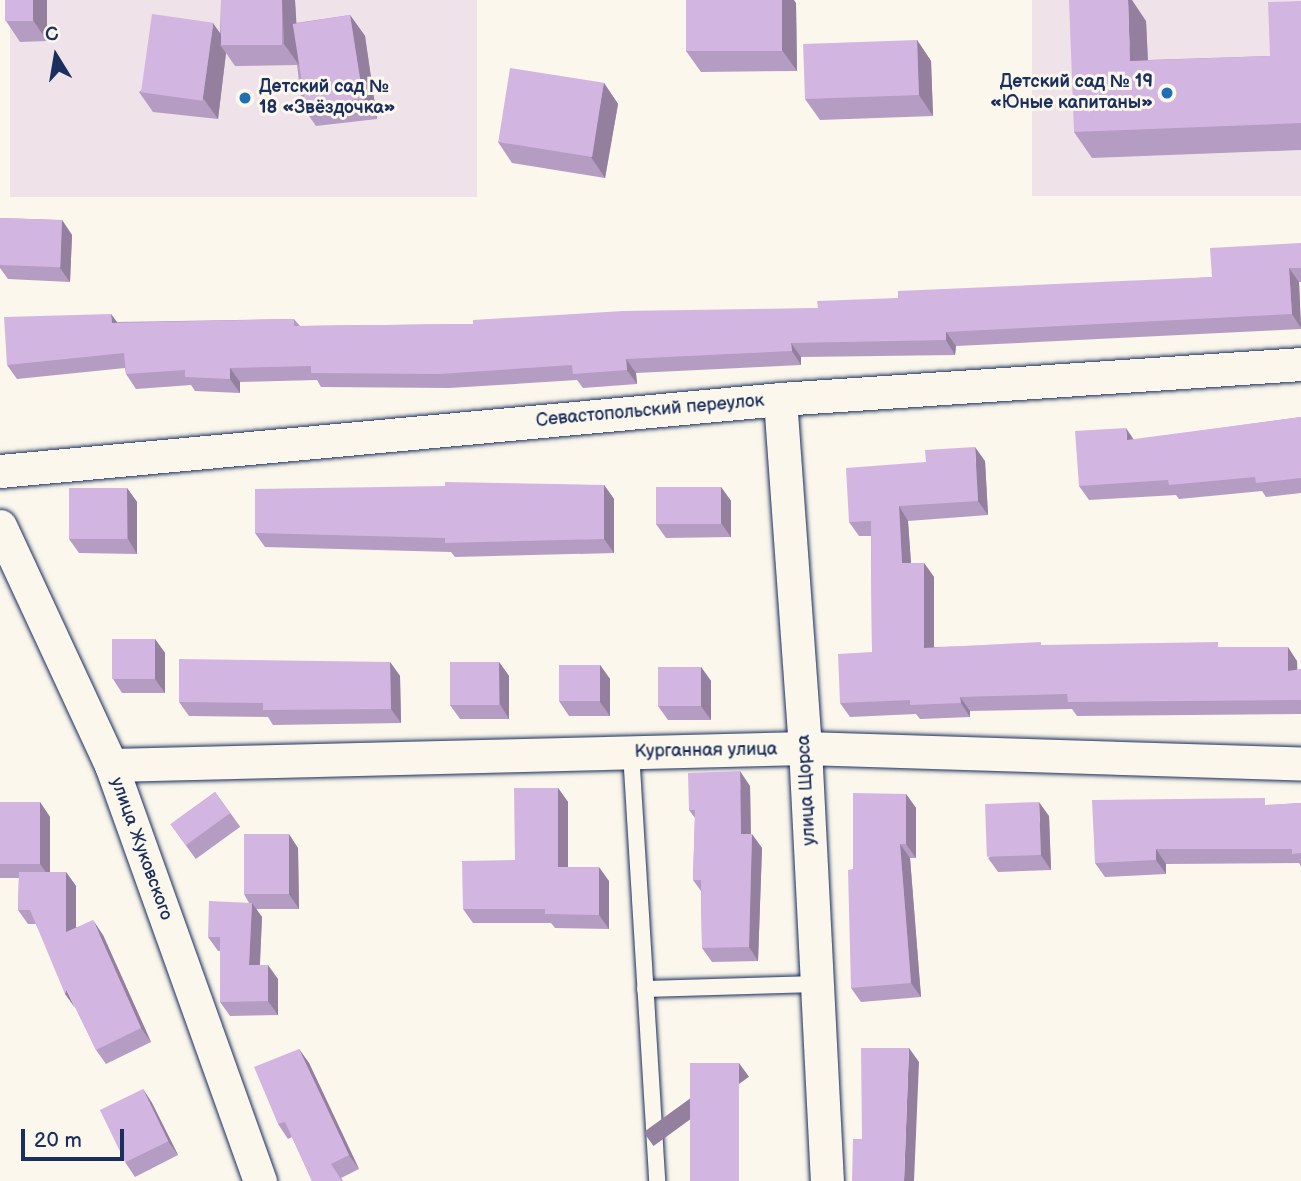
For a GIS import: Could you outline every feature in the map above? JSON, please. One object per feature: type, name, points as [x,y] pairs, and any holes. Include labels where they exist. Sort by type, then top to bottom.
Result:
[{"type":"street","name":"Севастопольский переулок","points":[[0,471],[780,399],[1301,364]]},
{"type":"street","name":"улица Щорса","points":[[780,399],[805,748],[827,1181]]},
{"type":"street","name":"улица Жуковского","points":[[0,526],[111,765],[260,1181]]},
{"type":"street","name":"Курганная улица","points":[[111,765],[805,748],[1301,764]]},
{"type":"lane","points":[[631,752],[657,1181]]},
{"type":"lane","points":[[645,989],[817,984]]},
{"type":"shaded area","name":"Детский сад № 18 «Звёздочка»","points":[[10,0],[477,0],[477,197],[10,197]]},
{"type":"shaded area","name":"Детский сад № 19 «Юные капитаны»","points":[[1032,0],[1301,0],[1301,196],[1032,196]]},
{"type":"building","points":[[5,0],[33,0],[33,21],[5,21]]},
{"type":"building","points":[[221,0],[282,0],[282,45],[221,45]]},
{"type":"building","points":[[686,0],[782,0],[782,51],[686,51]]},
{"type":"building","points":[[1069,0],[1128,0],[1130,61],[1270,56],[1268,2],[1301,1],[1301,123],[1074,132]]},
{"type":"building","points":[[152,14],[213,23],[202,101],[141,92]]},
{"type":"building","points":[[350,15],[363,98],[306,107],[293,24]]},
{"type":"building","points":[[917,40],[919,95],[805,99],[803,44]]},
{"type":"building","points":[[510,68],[604,83],[592,157],[498,142]]},
{"type":"building","points":[[0,218],[62,220],[60,267],[0,265]]},
{"type":"building","points":[[1301,243],[1301,268],[1289,268],[1292,314],[946,332],[946,340],[791,343],[792,351],[626,359],[627,370],[573,374],[572,365],[439,374],[311,373],[311,366],[230,368],[230,379],[185,377],[185,370],[126,374],[124,353],[7,365],[4,317],[111,314],[112,323],[294,319],[294,326],[473,324],[473,320],[623,311],[818,308],[817,301],[898,298],[898,291],[1212,277],[1210,248]]},
{"type":"building","points":[[1301,417],[1301,478],[1256,483],[1255,477],[1169,485],[1168,480],[1079,486],[1075,431],[1126,428],[1127,440]]},
{"type":"building","points":[[975,447],[978,501],[899,506],[902,563],[924,563],[924,648],[1041,642],[1041,645],[1218,642],[1218,647],[1288,647],[1288,671],[1301,669],[1301,700],[1068,702],[1067,694],[960,697],[961,703],[910,705],[910,700],[840,703],[838,654],[872,652],[871,521],[849,522],[846,468],[926,462],[925,450]]},
{"type":"building","points":[[445,482],[604,485],[604,539],[445,543],[445,538],[255,533],[255,489],[445,486]]},
{"type":"building","points":[[656,487],[721,487],[721,524],[656,524]]},
{"type":"building","points":[[69,488],[127,488],[127,539],[69,539]]},
{"type":"building","points":[[112,639],[155,639],[155,679],[112,679]]},
{"type":"building","points":[[179,659],[390,662],[391,709],[263,710],[263,703],[179,702]]},
{"type":"building","points":[[450,662],[499,662],[499,705],[450,705]]},
{"type":"building","points":[[559,665],[600,665],[600,701],[559,701]]},
{"type":"building","points":[[658,667],[701,667],[701,706],[658,706]]},
{"type":"building","points":[[740,771],[741,834],[752,834],[749,947],[702,948],[701,880],[693,880],[695,810],[689,810],[688,773]]},
{"type":"building","points":[[514,788],[558,788],[558,867],[599,867],[599,915],[545,914],[545,909],[463,909],[462,861],[515,860]]},
{"type":"building","points":[[215,792],[230,813],[186,845],[171,824]]},
{"type":"building","points":[[853,793],[906,794],[906,844],[900,844],[911,983],[851,988],[848,870],[853,869]]},
{"type":"building","points":[[1265,798],[1265,805],[1301,803],[1301,853],[1292,854],[1292,849],[1156,849],[1156,860],[1095,863],[1092,800]]},
{"type":"building","points":[[0,802],[40,802],[40,864],[0,864]]},
{"type":"building","points":[[1039,802],[1041,855],[987,857],[985,804]]},
{"type":"building","points":[[244,834],[289,834],[289,894],[244,894]]},
{"type":"building","points":[[19,872],[66,872],[66,932],[93,920],[141,1028],[96,1050],[66,989],[65,994],[30,910],[18,910]]},
{"type":"building","points":[[209,901],[252,903],[249,965],[268,965],[268,1001],[220,1002],[220,937],[208,937]]},
{"type":"building","points":[[861,1048],[909,1048],[904,1181],[852,1181],[853,1139],[862,1139]]},
{"type":"building","points":[[299,1049],[349,1155],[331,1164],[342,1181],[312,1181],[285,1122],[278,1124],[254,1067]]},
{"type":"building","points":[[690,1063],[739,1063],[739,1181],[690,1181]]},
{"type":"building","points":[[143,1089],[168,1141],[125,1162],[100,1110]]},
{"type":"place","name":"Детский сад № 19 «Юные капитаны»","points":[[1167,93]]},
{"type":"place","name":"Детский сад № 18 «Звёздочка»","points":[[245,98]]}]
